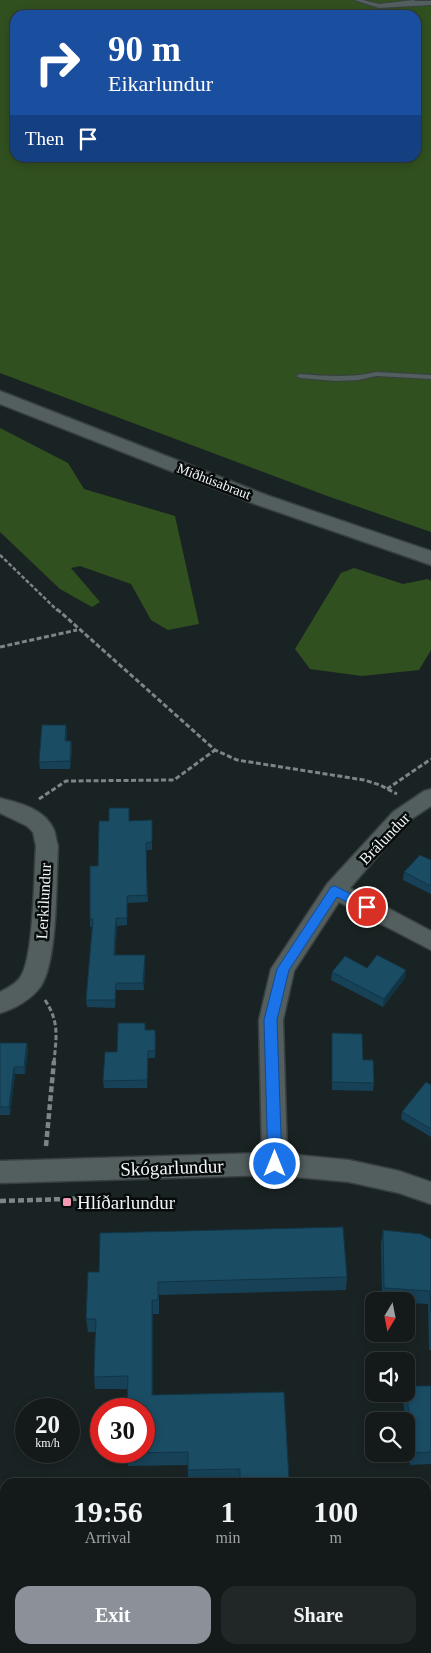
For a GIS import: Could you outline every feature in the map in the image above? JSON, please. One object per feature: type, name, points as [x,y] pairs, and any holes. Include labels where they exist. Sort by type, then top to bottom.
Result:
[{"type":"street","name":"Miðhúsabraut","points":[[0,397],[262,500],[431,558]]},
{"type":"street","name":"Brálundur","points":[[275,1164],[271,1020],[283,969],[335,890],[400,818],[424,800]]},
{"type":"street","name":"Lerkilundur","points":[[0,1004],[18,994],[32,980],[40,956],[47,846],[42,830],[33,820],[10,809]]},
{"type":"street","points":[[335,890],[431,941]]},
{"type":"street","name":"Skógarlundur","points":[[0,1172],[275,1164],[349,1171],[399,1182],[431,1192]]},
{"type":"lane","points":[[357,0],[379,6],[412,1],[431,3]]},
{"type":"lane","points":[[300,376],[336,379],[359,378],[376,374],[431,377]]},
{"type":"path","points":[[0,555],[78,630],[215,750],[237,760],[364,780],[424,800]]},
{"type":"path","points":[[0,647],[78,630]]},
{"type":"path","points":[[10,809],[66,781],[174,780],[215,750]]},
{"type":"path","points":[[388,788],[431,759]]},
{"type":"path","points":[[32,980],[53,1012],[56,1024],[46,1146]]},
{"type":"path","points":[[0,1201],[99,1198]]},
{"type":"green space","points":[[0,0],[431,0],[431,532],[330,497],[0,373]]},
{"type":"green space","points":[[0,428],[68,463],[84,489],[175,516],[199,624],[168,630],[151,620],[131,584],[80,566],[71,568],[100,602],[92,607],[60,589],[0,532]]},
{"type":"green space","points":[[354,568],[403,584],[428,579],[431,581],[431,650],[419,670],[362,676],[310,669],[295,649],[341,573]]},
{"type":"building","points":[[42,725],[66,725],[65,741],[71,741],[70,761],[39,762]]},
{"type":"building","points":[[109,808],[129,808],[129,821],[152,820],[152,842],[146,843],[147,895],[127,896],[127,918],[116,918],[114,955],[145,955],[143,983],[116,983],[115,1000],[86,1000],[93,919],[90,919],[90,866],[98,866],[99,821],[109,821]]},
{"type":"building","points":[[420,855],[431,860],[431,886],[404,872]]},
{"type":"building","points":[[377,955],[406,970],[384,999],[332,972],[345,956],[367,968]]},
{"type":"building","points":[[118,1023],[145,1023],[145,1030],[155,1030],[155,1051],[148,1051],[147,1080],[103,1081],[105,1052],[117,1052]]},
{"type":"building","points":[[332,1033],[362,1034],[363,1060],[373,1060],[374,1083],[332,1082]]},
{"type":"building","points":[[0,1043],[27,1043],[24,1067],[14,1067],[9,1107],[0,1107]]},
{"type":"building","points":[[426,1082],[431,1085],[431,1129],[402,1112]]},
{"type":"building","points":[[343,1227],[347,1277],[158,1282],[158,1300],[152,1300],[152,1395],[284,1392],[289,1478],[240,1478],[240,1469],[188,1470],[188,1452],[155,1453],[155,1398],[127,1398],[128,1376],[94,1377],[96,1319],[86,1319],[88,1272],[99,1272],[100,1233]]},
{"type":"building","points":[[383,1230],[421,1234],[431,1239],[431,1312],[430,1291],[384,1288]]},
{"type":"building","points":[[415,1386],[431,1386],[431,1452],[415,1453],[415,1412],[409,1412],[408,1402],[415,1402]]},
{"type":"place","name":"Hlíðarlundur","points":[[67,1202]]},
{"type":"route","points":[[275,1164],[271,1020],[283,969],[335,890],[367,907]]}]
